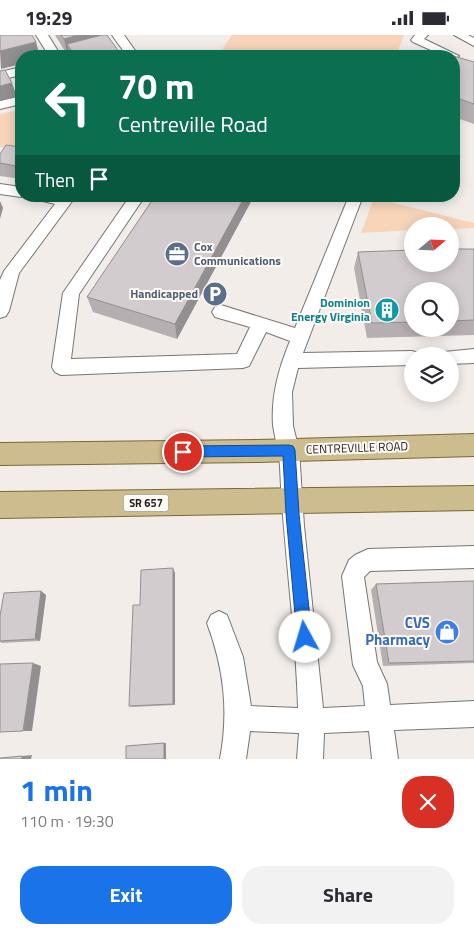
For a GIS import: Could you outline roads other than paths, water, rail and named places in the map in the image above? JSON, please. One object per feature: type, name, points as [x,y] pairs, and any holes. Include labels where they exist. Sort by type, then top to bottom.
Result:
[{"type":"main road","name":"CENTREVILLE ROAD","points":[[0,455],[474,445]]},
{"type":"main road","name":"SR 657","points":[[0,505],[474,498]]},
{"type":"street","points":[[42,35],[51,50]]},
{"type":"street","points":[[118,35],[129,50]]},
{"type":"street","points":[[460,35],[474,43]]},
{"type":"street","points":[[418,41],[439,50]]},
{"type":"street","points":[[0,76],[15,75]]},
{"type":"street","points":[[0,105],[15,101]]},
{"type":"street","points":[[0,189],[15,191]]},
{"type":"street","points":[[0,311],[12,271],[66,202]]},
{"type":"street","points":[[134,202],[71,293],[61,367],[243,361],[261,323]]},
{"type":"street","points":[[310,759],[312,741],[311,721],[291,501],[289,450],[283,426],[283,392],[291,361],[354,202]]},
{"type":"street","points":[[221,312],[261,323],[300,337]]},
{"type":"street","points":[[459,357],[474,356]]},
{"type":"street","points":[[291,361],[404,357]]},
{"type":"street","points":[[385,759],[375,684],[365,665],[353,575],[361,563],[368,560],[474,557]]},
{"type":"street","points":[[219,623],[229,648],[234,668],[240,718],[233,759]]},
{"type":"street","points":[[240,718],[311,721],[474,714]]},
{"type":"place","name":"Cox Communications","points":[[177,254]]},
{"type":"place","name":"Handicapped","points":[[215,294]]},
{"type":"place","name":"Dominion Energy Virginia","points":[[387,310]]},
{"type":"place","name":"CVS Pharmacy","points":[[447,632]]}]
